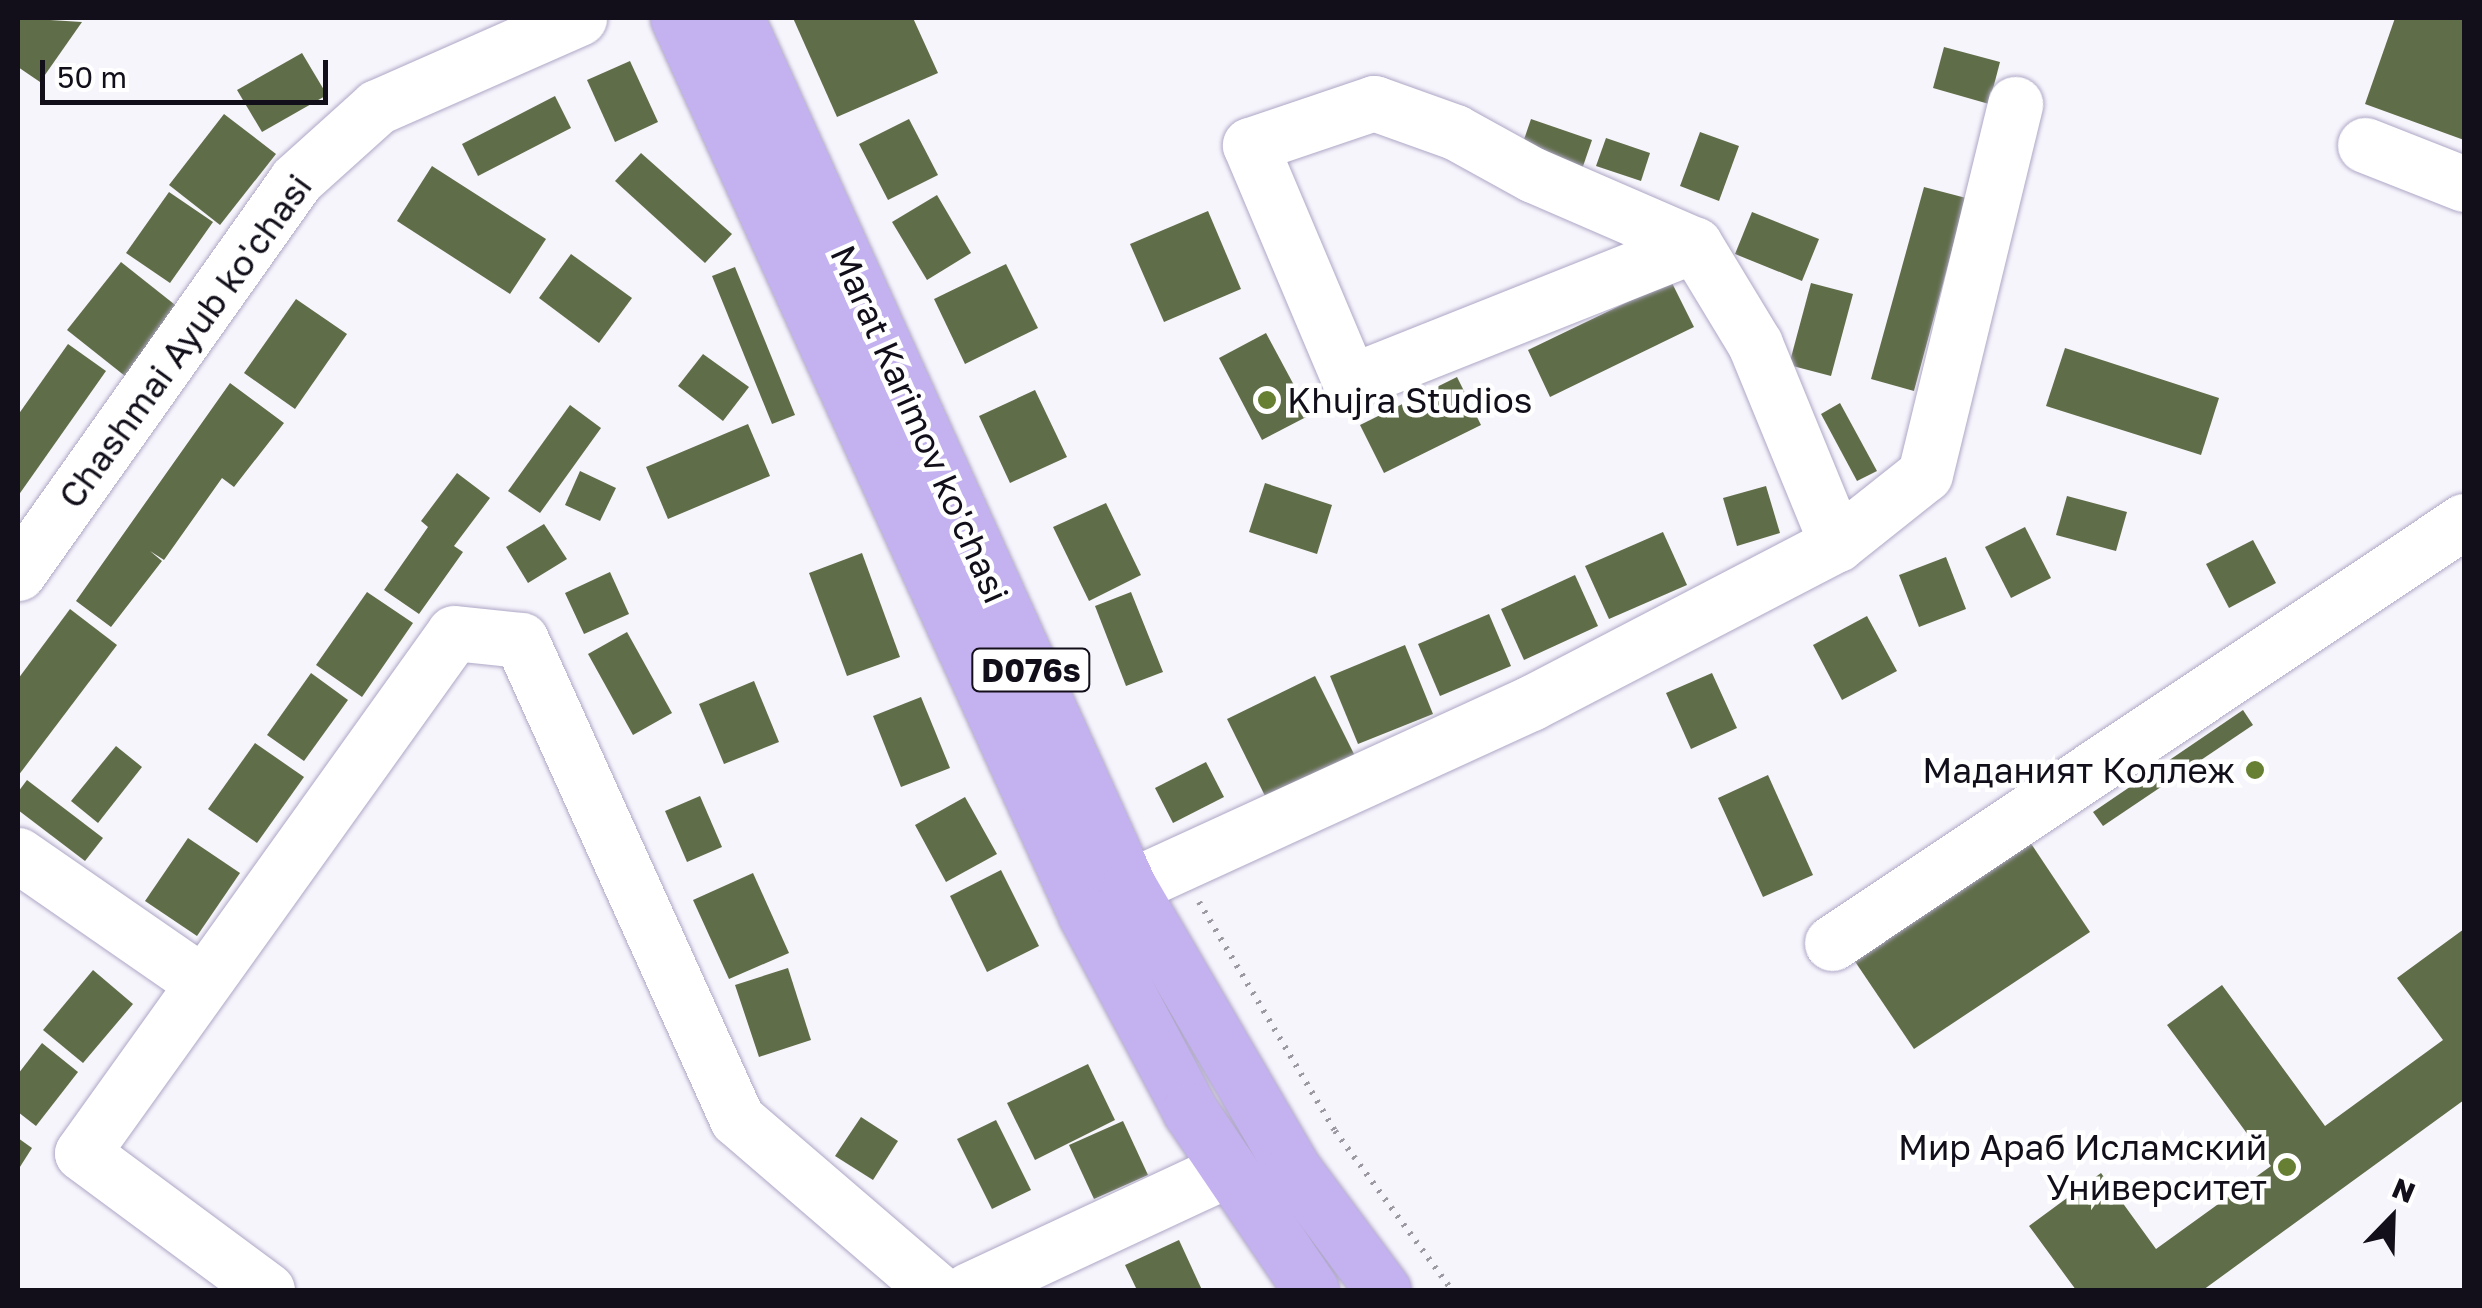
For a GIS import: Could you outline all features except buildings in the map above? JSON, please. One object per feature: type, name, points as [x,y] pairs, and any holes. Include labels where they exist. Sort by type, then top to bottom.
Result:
[{"type":"main road","name":"Marat Karimov ko'chasi","points":[[678,18],[1086,916],[1226,1170],[1311,1290]]},
{"type":"main road","name":"Marat Karimov ko'chasi","points":[[736,18],[1129,887],[1293,1169],[1383,1290]]},
{"type":"street","name":"Chashmai Ayub ko'chasi","points":[[18,573],[296,180],[377,106],[579,18]]},
{"type":"street","points":[[1695,245],[1350,382],[1250,144],[1374,102],[1455,132],[1533,176],[1695,245],[1755,344],[1838,544]]},
{"type":"street","points":[[1129,887],[1531,704],[1838,544],[1926,474],[2015,104]]},
{"type":"street","points":[[2365,145],[2464,184]]},
{"type":"street","points":[[1832,942],[2464,521]]},
{"type":"street","points":[[267,1290],[82,1153],[200,982],[454,633],[521,640],[737,1119],[936,1290]]},
{"type":"street","points":[[18,855],[200,982]]},
{"type":"street","points":[[969,1290],[1226,1170]]},
{"type":"path","points":[[1196,896],[1335,1131],[1452,1290]]},
{"type":"place","name":"Khujra Studios","points":[[1267,400]]},
{"type":"place","name":"Маданият Коллеж","points":[[2255,770]]},
{"type":"place","name":"Мир Араб Исламский Университет","points":[[2287,1167]]}]
